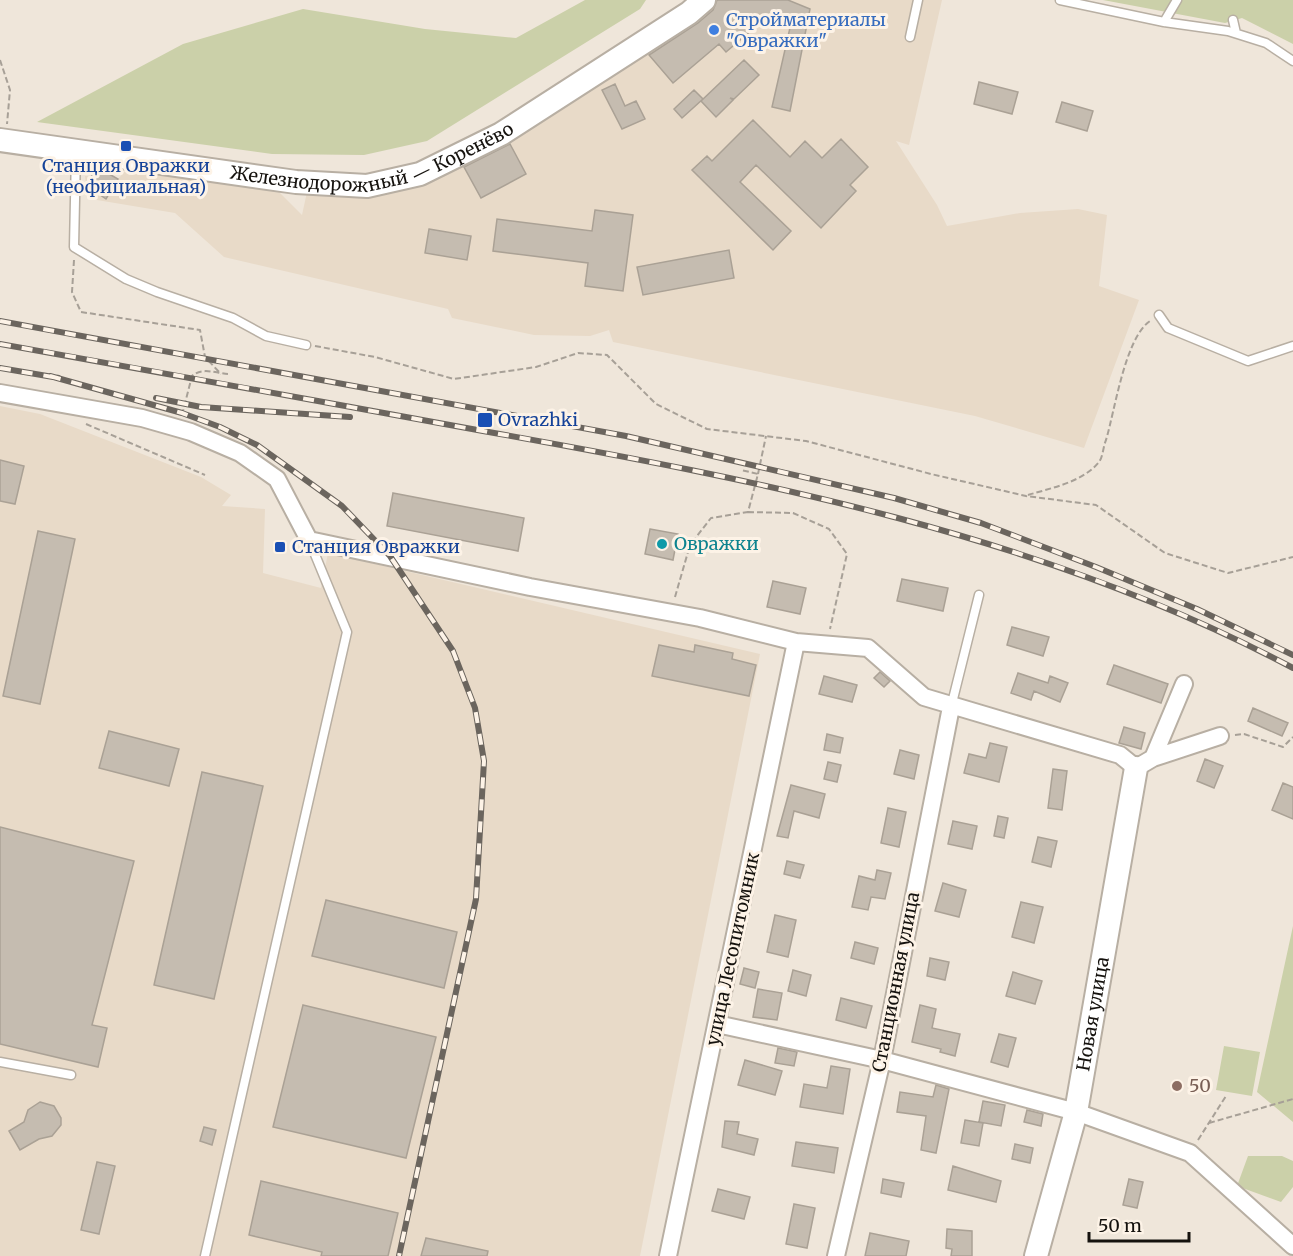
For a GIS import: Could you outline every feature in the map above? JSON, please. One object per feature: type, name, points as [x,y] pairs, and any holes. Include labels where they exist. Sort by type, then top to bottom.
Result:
[{"type":"main road","name":"Железнодорожный — Коренёво","points":[[3,140],[296,182],[367,186],[420,174],[501,134],[688,13],[704,0]]},
{"type":"main road","name":"Новая улица","points":[[1036,1256],[1076,1112],[1145,763]]},
{"type":"street","points":[[0,393],[142,418],[185,430],[240,453],[277,479],[309,540],[530,587],[671,613],[796,642],[868,648],[924,697],[951,707],[1145,763],[1220,736]]},
{"type":"street","name":"улица Лесопитомник","points":[[668,1256],[796,642]]},
{"type":"street","points":[[1145,763],[1184,684]]},
{"type":"street","name":"Станционная улица","points":[[836,1256],[882,1060],[951,707]]},
{"type":"street","points":[[717,1024],[882,1060],[1076,1112],[1190,1153],[1293,1246]]},
{"type":"lane","points":[[910,37],[918,0]]},
{"type":"lane","points":[[1060,0],[1164,22],[1236,33],[1266,43],[1293,60]]},
{"type":"lane","points":[[1164,22],[1178,0]]},
{"type":"lane","points":[[1233,20],[1236,33]]},
{"type":"lane","points":[[76,151],[74,247],[126,279],[233,318],[266,336],[306,345]]},
{"type":"lane","points":[[1159,315],[1168,327],[1248,361],[1293,346]]},
{"type":"lane","points":[[206,1256],[347,632],[309,540]]},
{"type":"lane","points":[[951,707],[979,595]]},
{"type":"lane","points":[[0,1062],[71,1076]]},
{"type":"path","points":[[0,60],[10,90],[3,140]]},
{"type":"path","points":[[74,247],[72,292],[81,312],[200,330],[205,357],[221,374]]},
{"type":"path","points":[[1026,496],[1061,485],[1084,474],[1100,461],[1134,345],[1143,326],[1159,315]]},
{"type":"path","points":[[306,345],[375,357],[454,379],[536,367],[578,353],[607,356],[656,404],[707,429],[806,441],[1026,496],[1096,505],[1165,553],[1228,573],[1293,557]]},
{"type":"path","points":[[181,418],[192,376],[202,371],[228,375]]},
{"type":"path","points":[[78,421],[205,475]]},
{"type":"path","points":[[748,512],[766,436]]},
{"type":"path","points":[[741,470],[758,474]]},
{"type":"path","points":[[671,613],[690,545],[711,518],[748,512],[792,513],[829,529],[847,554],[826,645]]},
{"type":"path","points":[[676,549],[690,545]]},
{"type":"path","points":[[1220,736],[1244,734],[1283,747],[1293,737]]},
{"type":"path","points":[[1190,1153],[1226,1096]]},
{"type":"path","points":[[1209,1123],[1293,1099]]},
{"type":"shaded area","points":[[712,0],[942,0],[909,145],[896,141],[937,205],[947,226],[1020,213],[1078,209],[1107,215],[1099,286],[1139,300],[1084,448],[975,416],[613,342],[609,330],[590,336],[534,335],[452,318],[448,309],[224,257],[175,213],[91,199],[86,185],[85,176],[118,179],[126,170],[277,190],[302,215],[307,192],[425,183],[648,54]]},
{"type":"shaded area","points":[[0,406],[40,414],[201,477],[231,495],[222,506],[265,509],[263,573],[321,588],[328,553],[760,654],[640,1256],[0,1256]]},
{"type":"green space","points":[[585,0],[646,0],[640,9],[427,141],[364,155],[272,154],[37,122],[183,44],[303,9],[425,29],[516,38]]},
{"type":"green space","points":[[1103,0],[1293,0],[1293,44],[1242,18],[1225,23]]},
{"type":"green space","points":[[1293,926],[1293,1122],[1257,1092]]},
{"type":"green space","points":[[1224,1046],[1260,1052],[1252,1096],[1216,1090]]},
{"type":"green space","points":[[1248,1156],[1282,1156],[1293,1161],[1293,1187],[1281,1202],[1237,1186]]},
{"type":"building","points":[[717,0],[788,0],[810,9],[790,111],[772,107],[792,19],[774,11],[726,52],[719,44],[673,83],[649,55],[698,23],[713,10]]},
{"type":"building","points":[[744,60],[759,75],[734,99],[730,98],[733,100],[716,117],[701,101]]},
{"type":"building","points":[[979,82],[1018,92],[1012,114],[974,104]]},
{"type":"building","points":[[615,84],[625,106],[636,101],[645,119],[622,129],[602,90]]},
{"type":"building","points":[[694,90],[703,99],[682,118],[674,109]]},
{"type":"building","points":[[1062,102],[1093,111],[1087,131],[1056,122]]},
{"type":"building","points":[[753,120],[790,157],[805,141],[822,158],[841,139],[868,167],[850,185],[856,191],[821,228],[756,165],[740,182],[791,231],[773,250],[692,170],[707,156],[712,161]]},
{"type":"building","points":[[510,144],[526,174],[481,198],[464,167]]},
{"type":"building","points":[[97,167],[118,179],[106,199],[86,185]]},
{"type":"building","points":[[595,210],[633,215],[623,291],[585,286],[588,263],[493,251],[497,219],[592,231]]},
{"type":"building","points":[[429,229],[471,236],[467,260],[425,253]]},
{"type":"building","points":[[729,250],[734,278],[643,295],[637,267]]},
{"type":"building","points":[[0,460],[24,466],[15,504],[0,501]]},
{"type":"building","points":[[393,493],[524,518],[518,551],[387,526]]},
{"type":"building","name":"Овражки","points":[[650,529],[678,534],[673,560],[645,554]]},
{"type":"building","points":[[38,531],[75,539],[40,704],[3,696]]},
{"type":"building","points":[[902,579],[948,588],[943,611],[897,601]]},
{"type":"building","points":[[773,581],[806,588],[800,614],[767,607]]},
{"type":"building","points":[[1012,627],[1049,637],[1043,656],[1007,645]]},
{"type":"building","points":[[659,645],[694,652],[695,645],[733,653],[732,659],[756,665],[749,696],[652,676]]},
{"type":"building","points":[[1114,665],[1168,684],[1161,703],[1107,684]]},
{"type":"building","points":[[880,672],[890,681],[884,687],[874,678]]},
{"type":"building","points":[[1018,673],[1048,683],[1050,676],[1068,683],[1060,702],[1034,691],[1031,700],[1011,693]]},
{"type":"building","points":[[824,676],[857,685],[852,702],[819,694]]},
{"type":"building","points":[[1253,708],[1288,723],[1282,736],[1248,721]]},
{"type":"building","points":[[1124,727],[1145,733],[1141,749],[1119,743]]},
{"type":"building","points":[[109,731],[179,749],[169,786],[99,768]]},
{"type":"building","points":[[827,734],[843,738],[840,753],[824,750]]},
{"type":"building","points":[[990,743],[1007,747],[999,782],[964,773],[969,754],[986,758]]},
{"type":"building","points":[[900,750],[919,755],[914,779],[894,774]]},
{"type":"building","points":[[1205,759],[1223,766],[1214,788],[1197,781]]},
{"type":"building","points":[[828,762],[841,765],[837,782],[824,779]]},
{"type":"building","points":[[1053,769],[1067,771],[1062,810],[1048,808]]},
{"type":"building","points":[[202,772],[263,786],[214,999],[154,985]]},
{"type":"building","points":[[1283,783],[1293,787],[1293,819],[1272,810]]},
{"type":"building","points":[[791,785],[825,794],[819,818],[794,811],[788,838],[777,836]]},
{"type":"building","points":[[888,808],[906,812],[899,847],[881,843]]},
{"type":"building","points":[[998,816],[1008,818],[1004,838],[994,836]]},
{"type":"building","points":[[953,821],[977,826],[972,849],[948,844]]},
{"type":"building","points":[[0,827],[134,861],[92,1025],[107,1028],[98,1067],[0,1044]]},
{"type":"building","points":[[1038,837],[1057,841],[1051,867],[1032,862]]},
{"type":"building","points":[[787,861],[804,865],[800,878],[784,874]]},
{"type":"building","points":[[877,870],[891,873],[885,899],[871,897],[868,910],[852,907],[859,876],[875,880]]},
{"type":"building","points":[[943,883],[966,890],[959,917],[935,911]]},
{"type":"building","points":[[326,900],[457,932],[444,988],[312,956]]},
{"type":"building","points":[[1021,902],[1043,907],[1034,943],[1012,937]]},
{"type":"building","points":[[775,915],[796,920],[788,957],[767,952]]},
{"type":"building","points":[[855,942],[878,948],[874,964],[851,958]]},
{"type":"building","points":[[930,958],[949,962],[945,980],[927,976]]},
{"type":"building","points":[[744,968],[759,972],[755,988],[740,984]]},
{"type":"building","points":[[793,970],[811,975],[806,996],[788,991]]},
{"type":"building","points":[[1013,972],[1042,981],[1035,1004],[1006,996]]},
{"type":"building","points":[[758,989],[782,993],[777,1020],[753,1017]]},
{"type":"building","points":[[841,998],[872,1006],[866,1028],[836,1020]]},
{"type":"building","points":[[303,1005],[436,1037],[406,1158],[273,1127]]},
{"type":"building","points":[[920,1005],[936,1009],[932,1028],[960,1034],[955,1056],[940,1052],[941,1049],[912,1042]]},
{"type":"building","points":[[999,1034],[1016,1038],[1008,1067],[991,1062]]},
{"type":"building","points":[[778,1048],[797,1052],[794,1066],[775,1063]]},
{"type":"building","points":[[745,1060],[782,1071],[775,1095],[738,1085]]},
{"type":"building","points":[[831,1066],[850,1069],[843,1114],[800,1107],[804,1084],[827,1088]]},
{"type":"building","points":[[936,1085],[949,1089],[936,1153],[921,1150],[926,1116],[897,1112],[900,1092],[933,1097]]},
{"type":"building","points":[[983,1101],[1005,1105],[1001,1126],[979,1122]]},
{"type":"building","points":[[40,1102],[54,1106],[61,1118],[61,1125],[52,1136],[39,1139],[20,1150],[9,1131],[24,1122],[28,1110]]},
{"type":"building","points":[[1027,1110],[1043,1114],[1041,1126],[1024,1122]]},
{"type":"building","points":[[965,1120],[983,1123],[979,1146],[961,1143]]},
{"type":"building","points":[[725,1121],[739,1122],[737,1134],[758,1139],[754,1155],[722,1147]]},
{"type":"building","points":[[204,1127],[216,1130],[212,1145],[200,1141]]},
{"type":"building","points":[[796,1142],[838,1148],[834,1173],[792,1166]]},
{"type":"building","points":[[1015,1144],[1033,1148],[1030,1163],[1012,1159]]},
{"type":"building","points":[[97,1162],[115,1166],[99,1234],[81,1230]]},
{"type":"building","points":[[953,1166],[1001,1181],[996,1202],[948,1190]]},
{"type":"building","points":[[883,1179],[904,1183],[901,1197],[881,1193]]},
{"type":"building","points":[[1129,1179],[1143,1182],[1137,1208],[1123,1205]]},
{"type":"building","points":[[261,1181],[398,1213],[388,1256],[321,1256],[322,1252],[249,1235]]},
{"type":"building","points":[[718,1189],[750,1197],[744,1219],[712,1211]]},
{"type":"building","points":[[794,1204],[815,1208],[807,1248],[786,1244]]},
{"type":"building","points":[[947,1229],[972,1231],[972,1256],[951,1256],[952,1249],[946,1248]]},
{"type":"building","points":[[870,1233],[909,1241],[906,1256],[865,1256]]},
{"type":"building","points":[[426,1238],[488,1251],[487,1256],[421,1256]]},
{"type":"railway","points":[[0,321],[626,436],[894,498],[981,523],[1096,567],[1197,609],[1293,655]]},
{"type":"railway","points":[[0,344],[587,450],[795,492],[1000,547],[1100,582],[1198,622],[1293,668]]},
{"type":"railway","points":[[0,368],[59,378]]},
{"type":"railway","points":[[50,376],[182,413],[220,427],[257,445],[342,506],[390,556],[453,651],[475,708],[484,761],[476,899],[399,1256]]},
{"type":"railway","points":[[156,398],[201,407],[350,417]]},
{"type":"place","name":"Стройматериалы \"Овражки\"","points":[[714,30]]},
{"type":"place","name":"Станция Овражки (неофициальная)","points":[[126,146]]},
{"type":"place","name":"Ovrazhki","points":[[485,420]]},
{"type":"place","name":"Овражки","points":[[662,544]]},
{"type":"place","name":"Станция Овражки","points":[[280,547]]},
{"type":"place","name":"50","points":[[1177,1086]]}]
